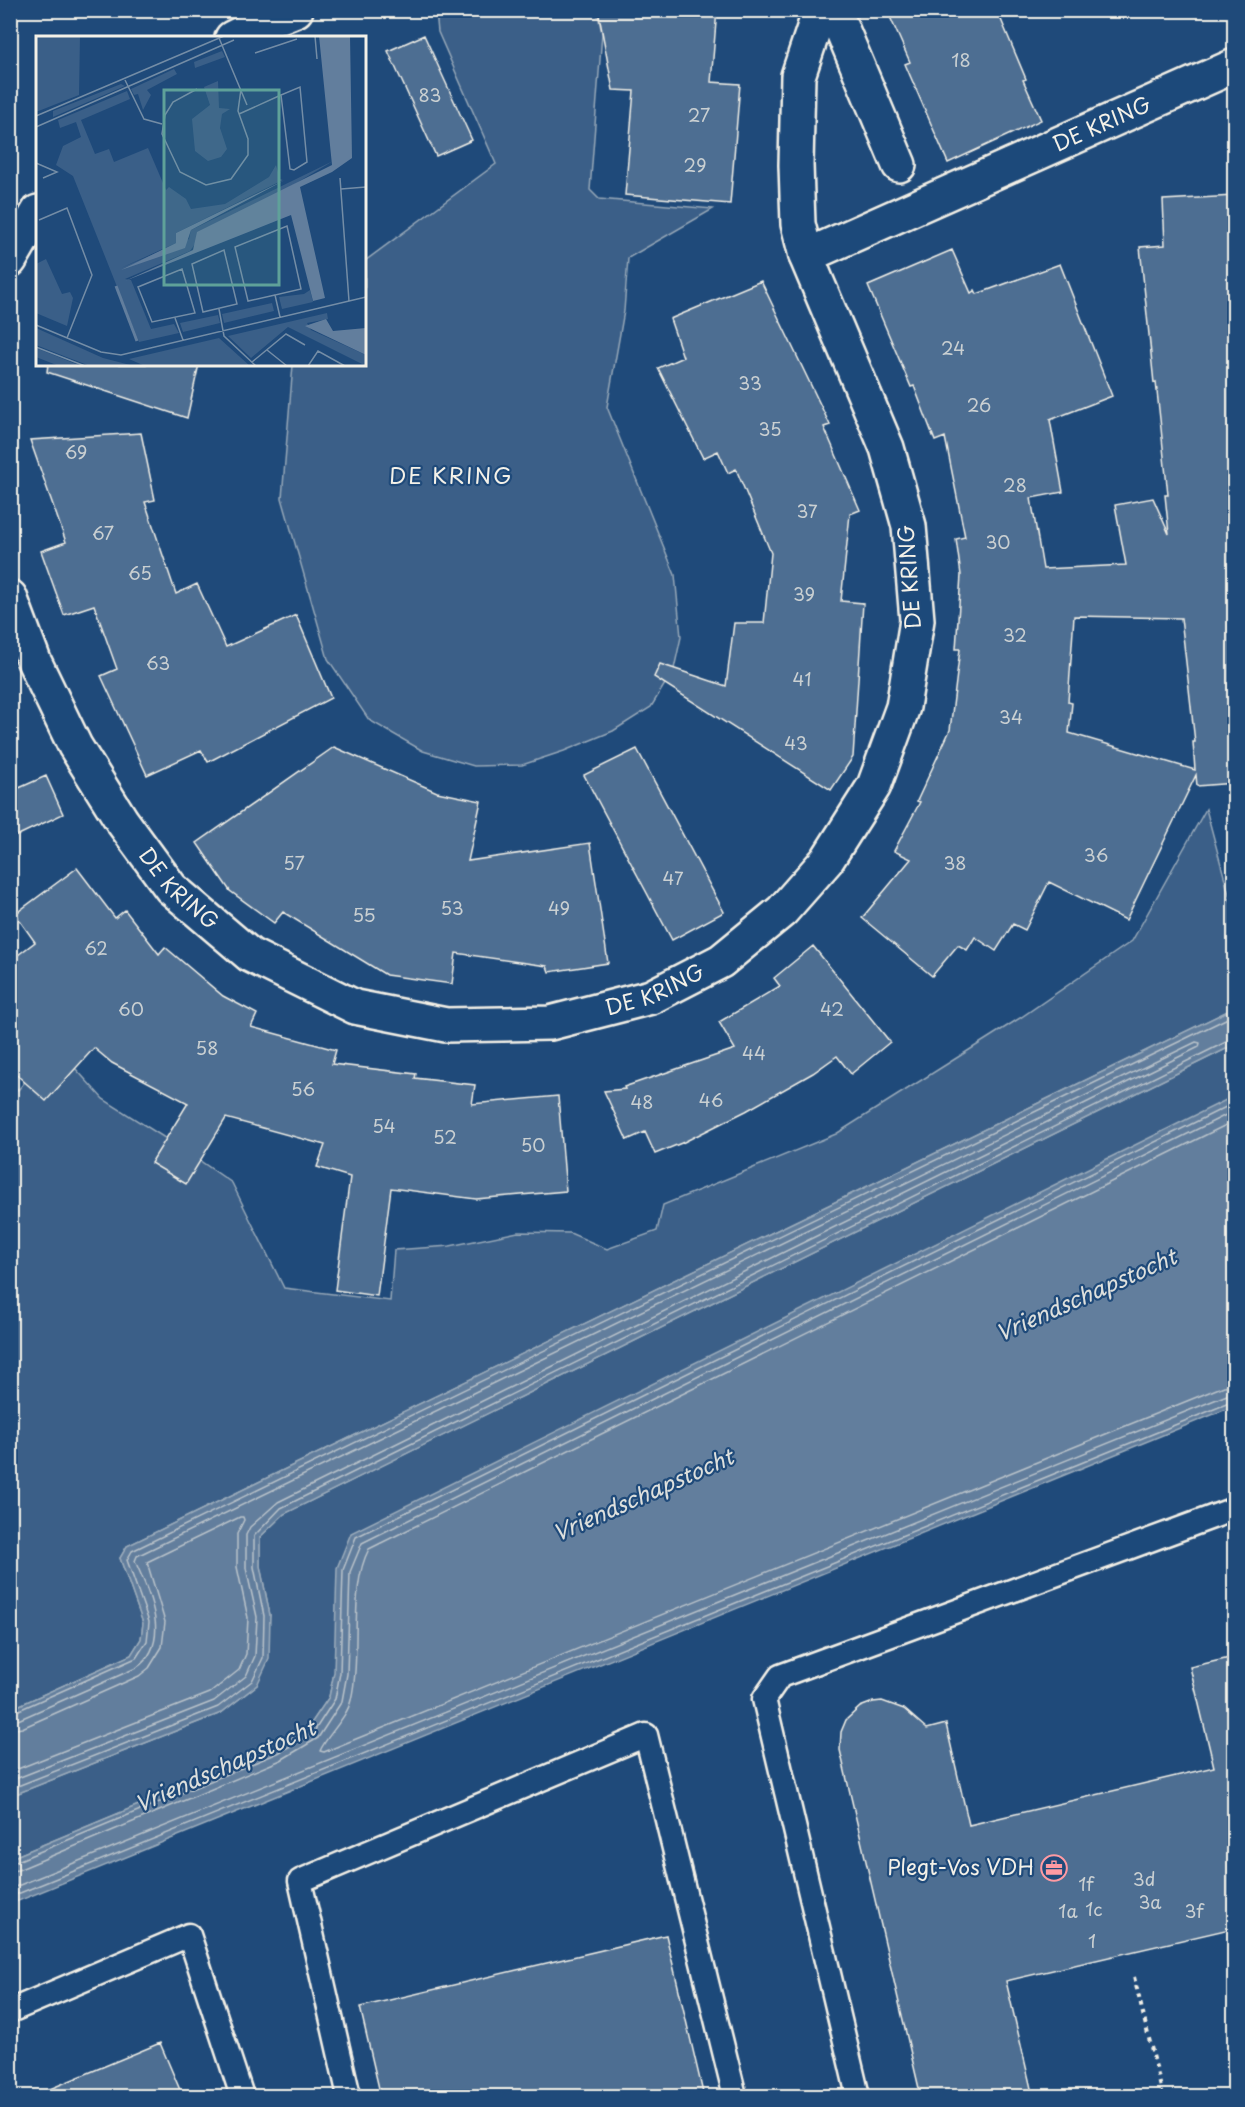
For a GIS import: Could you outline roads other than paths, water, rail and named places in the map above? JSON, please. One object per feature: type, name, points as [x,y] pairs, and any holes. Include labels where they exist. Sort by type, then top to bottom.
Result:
[{"type":"street","points":[[236,36],[296,10]]},
{"type":"street","name":"DE KRING","points":[[10,597],[34,660],[75,746],[122,821],[171,888],[250,955],[355,1007],[446,1025],[550,1023],[651,997],[721,961],[782,911],[827,860],[874,786],[903,707],[917,620],[909,526],[887,448],[806,256],[798,224],[796,165],[798,76],[820,10]]},
{"type":"street","points":[[834,10],[899,165]]},
{"type":"street","name":"DE KRING","points":[[806,256],[1234,66]]},
{"type":"street","points":[[10,260],[36,215]]},
{"type":"lane","points":[[858,2097],[764,1699],[780,1676],[1234,1509]]},
{"type":"lane","points":[[349,2097],[300,1881],[646,1735],[735,2097]]},
{"type":"lane","points":[[10,2011],[189,1935],[242,2097]]},
{"type":"water","points":[[1234,1008],[1234,1045],[284,1514],[260,1537],[260,1566],[270,1615],[269,1659],[257,1685],[221,1713],[11,1796],[11,1709],[131,1655],[141,1639],[143,1623],[120,1558],[127,1546]]},
{"type":"water","name":"Vriendschapstocht","points":[[1234,1096],[1234,1406],[11,1904],[11,1858],[276,1748],[308,1728],[329,1697],[334,1673],[337,1568],[351,1533]]},
{"type":"place","name":"Plegt-Vos VDH","points":[[1054,1868]]},
{"type":"district","name":"DE KRING","points":[[451,476]]}]
